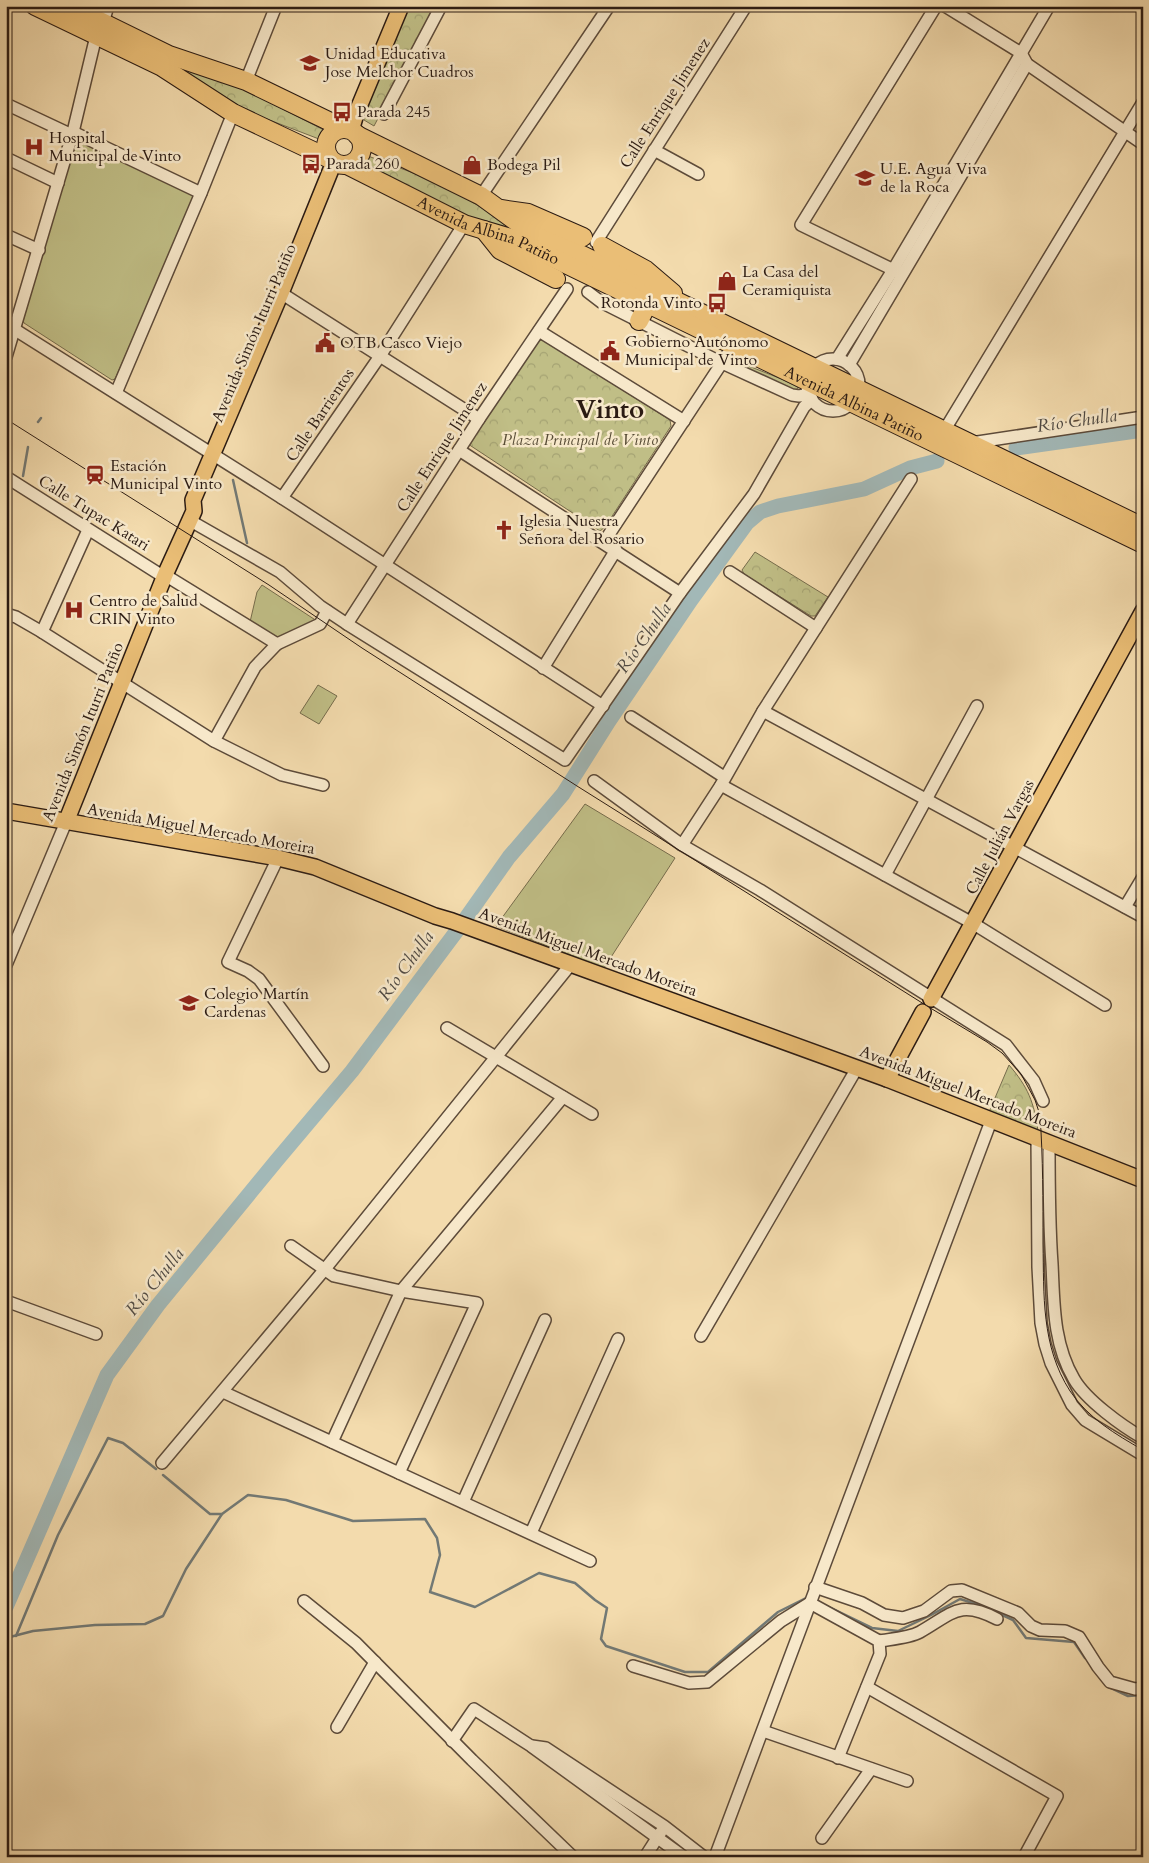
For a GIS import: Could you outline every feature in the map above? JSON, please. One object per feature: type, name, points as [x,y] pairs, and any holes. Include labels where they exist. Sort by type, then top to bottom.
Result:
[{"type":"highway","name":"Avenida Albina Patiño","points":[[35,6],[102,22],[162,67],[233,113],[464,224],[558,252]]},
{"type":"highway","name":"Avenida Albina Patiño","points":[[69,6],[169,55],[246,81],[481,196],[599,281],[811,386],[855,397],[944,431],[1143,527]]},
{"type":"highway","points":[[336,131],[351,132],[362,143],[362,153],[356,161],[339,163],[327,150],[327,141],[336,131]]},
{"type":"highway","points":[[498,208],[528,213],[593,242],[646,270],[693,310]]},
{"type":"highway","points":[[484,230],[500,250],[561,284]]},
{"type":"highway","name":"Avenida Albina Patiño","points":[[599,281],[693,310],[811,386]]},
{"type":"highway","points":[[639,321],[647,304]]},
{"type":"highway","name":"Avenida Albina Patiño","points":[[855,397],[1143,544]]},
{"type":"main road","points":[[351,132],[356,114],[401,6]]},
{"type":"main road","name":"Avenida Simón Iturri Patiño","points":[[66,822],[165,576],[192,516],[193,500],[216,457],[339,163]]},
{"type":"main road","name":"Calle Julián Vargas","points":[[887,1079],[974,924],[1143,611]]},
{"type":"main road","name":"Avenida Miguel Mercado Moreira","points":[[6,811],[278,858],[315,868],[435,916],[887,1079],[1143,1180]]},
{"type":"street","points":[[246,81],[276,6]]},
{"type":"street","points":[[384,114],[442,6]]},
{"type":"street","points":[[481,196],[609,6]]},
{"type":"street","name":"Calle Enrique Jimenez","points":[[593,242],[746,6]]},
{"type":"street","points":[[897,272],[800,224],[936,6]]},
{"type":"street","points":[[945,6],[1021,53],[1027,64],[1143,144]]},
{"type":"street","points":[[849,365],[897,272],[1049,6]]},
{"type":"street","points":[[6,357],[10,326],[39,250],[73,133],[102,22]]},
{"type":"street","points":[[837,360],[897,272],[1027,64]]},
{"type":"street","points":[[944,431],[1143,102]]},
{"type":"street","points":[[6,104],[73,133],[201,194]]},
{"type":"street","points":[[116,393],[201,194],[233,113]]},
{"type":"street","points":[[654,150],[698,174]]},
{"type":"street","points":[[6,158],[58,183]]},
{"type":"street","name":"Calle Barrientos","points":[[282,498],[380,356],[464,224]]},
{"type":"street","points":[[6,235],[39,250]]},
{"type":"street","points":[[599,281],[575,292],[561,284],[553,268],[558,252],[569,240],[593,242],[608,260],[599,281],[601,302],[792,395],[799,396],[811,386]]},
{"type":"street","name":"Calle Enrique Jimenez","points":[[346,624],[539,330],[561,284]]},
{"type":"street","points":[[284,295],[479,419]]},
{"type":"street","points":[[10,326],[282,498],[603,706]]},
{"type":"street","points":[[539,330],[684,421]]},
{"type":"street","points":[[604,542],[733,346]]},
{"type":"street","points":[[192,516],[280,572],[327,611],[346,624],[565,760],[680,593],[754,494],[804,407],[811,386],[825,360],[837,360],[849,365],[858,375],[855,397],[841,409],[828,410],[821,407],[811,386]]},
{"type":"street","points":[[969,443],[1142,415]]},
{"type":"street","points":[[459,450],[604,542],[680,593]]},
{"type":"street","name":"Calle Tupac Katari","points":[[6,477],[88,530],[277,644]]},
{"type":"street","points":[[682,844],[763,711],[911,479]]},
{"type":"street","points":[[42,632],[88,530]]},
{"type":"street","points":[[543,668],[616,550]]},
{"type":"street","points":[[730,572],[816,628]]},
{"type":"street","points":[[214,740],[255,667],[277,644],[320,624],[327,611]]},
{"type":"street","points":[[6,614],[16,617],[42,632],[214,740],[282,775],[323,785]]},
{"type":"street","points":[[885,874],[977,706]]},
{"type":"street","points":[[763,711],[1143,917]]},
{"type":"street","points":[[631,717],[722,781],[816,838],[974,924],[1106,1005]]},
{"type":"street","points":[[594,780],[682,844],[760,890],[927,1005],[1006,1045],[1034,1081],[1043,1101]]},
{"type":"street","name":"Avenida Simón Iturri Patiño","points":[[6,965],[66,822]]},
{"type":"street","points":[[278,858],[228,962],[248,971],[259,979],[323,1066]]},
{"type":"street","points":[[1125,907],[1143,877]]},
{"type":"street","points":[[162,1463],[325,1269],[571,964]]},
{"type":"street","points":[[447,1028],[592,1114]]},
{"type":"street","points":[[701,1336],[857,1068]]},
{"type":"street","points":[[332,1442],[401,1291],[562,1096]]},
{"type":"street","points":[[715,1857],[991,1121]]},
{"type":"street","points":[[1043,1140],[1054,1319],[1057,1338],[1074,1381],[1120,1425],[1143,1438]]},
{"type":"street","points":[[1043,1140],[1038,1267],[1041,1323],[1051,1363],[1072,1405],[1085,1420],[1143,1455]]},
{"type":"street","points":[[291,1246],[334,1276],[401,1291],[477,1303],[399,1472]]},
{"type":"street","points":[[6,1301],[96,1334]]},
{"type":"street","points":[[463,1502],[545,1320]]},
{"type":"street","points":[[531,1534],[618,1339]]},
{"type":"street","points":[[223,1392],[590,1561]]},
{"type":"street","points":[[633,1666],[689,1683],[707,1682],[812,1597],[862,1603],[884,1615],[903,1618],[924,1612],[951,1591],[962,1590],[1018,1613],[1031,1626],[1040,1630],[1065,1631],[1079,1637],[1110,1682],[1135,1689],[1143,1688]]},
{"type":"street","points":[[812,1597],[879,1641],[919,1633],[951,1612],[969,1609],[985,1613],[997,1620]]},
{"type":"street","points":[[304,1601],[356,1643],[376,1662],[452,1741],[572,1857]]},
{"type":"street","points":[[838,1758],[880,1654],[879,1641]]},
{"type":"street","points":[[337,1727],[376,1662]]},
{"type":"street","points":[[867,1687],[1057,1796],[1024,1857]]},
{"type":"street","points":[[452,1741],[474,1709],[530,1746],[684,1857]]},
{"type":"street","points":[[763,1731],[907,1782]]},
{"type":"street","points":[[530,1746],[546,1748],[664,1826],[701,1856]]},
{"type":"street","points":[[822,1838],[871,1769]]},
{"type":"street","points":[[645,1857],[664,1826]]},
{"type":"green space","points":[[408,6],[437,6],[374,126],[364,120],[370,97]]},
{"type":"green space","points":[[165,62],[243,89],[324,130],[319,139],[259,116],[217,94]]},
{"type":"green space","points":[[77,138],[195,196],[115,379],[112,380],[23,321]]},
{"type":"green space","points":[[368,156],[424,177],[469,200],[520,232],[461,214],[363,165]]},
{"type":"green space","name":"Plaza Principal de Vinto","points":[[543,340],[670,420],[671,426],[605,527],[600,531],[468,444],[537,341]]},
{"type":"green space","points":[[731,359],[798,387],[796,391],[732,363]]},
{"type":"green space","points":[[755,552],[828,597],[815,616],[811,616],[744,574],[742,570]]},
{"type":"green space","points":[[262,585],[317,621],[277,638],[250,622],[257,592]]},
{"type":"green space","points":[[318,685],[337,696],[319,724],[300,713]]},
{"type":"green space","points":[[585,804],[675,858],[604,968],[496,926]]},
{"type":"green space","points":[[1009,1065],[1029,1095],[1038,1131],[989,1112]]},
{"type":"waterway","points":[[38,422],[41,418]]},
{"type":"waterway","name":"Río Chulla","points":[[1016,448],[1143,430]]},
{"type":"waterway","points":[[23,476],[28,447]]},
{"type":"waterway","name":"Río Chulla","points":[[6,1607],[107,1375],[158,1305],[352,1071],[456,932],[509,857],[563,794],[609,721],[691,600],[747,523],[760,512],[778,506],[864,489],[910,468],[937,461]]},
{"type":"waterway","points":[[233,480],[247,543]]},
{"type":"waterway","points":[[16,1636],[58,1535],[108,1438],[123,1443],[156,1469]]},
{"type":"waterway","points":[[163,1475],[210,1514],[222,1514],[248,1495],[286,1500],[353,1521],[425,1519],[437,1538],[440,1555],[430,1592],[475,1607],[539,1573],[575,1583],[607,1608],[601,1639],[606,1646],[685,1672],[708,1672],[778,1612],[806,1598],[809,1599]]},
{"type":"waterway","points":[[6,1638],[33,1631],[95,1625],[145,1624],[163,1616],[186,1569],[222,1514]]},
{"type":"waterway","points":[[814,1600],[872,1628],[898,1631],[960,1599],[983,1606],[1013,1620],[1026,1638],[1074,1642],[1085,1658]]},
{"type":"waterway","points":[[1109,1687],[1128,1696],[1143,1695]]},
{"type":"tram line","points":[[6,419],[269,585],[362,648],[577,786],[1002,1053],[1021,1074],[1035,1100],[1040,1115],[1044,1301],[1049,1338],[1054,1356],[1061,1374],[1077,1401],[1112,1431],[1143,1450]]},
{"type":"place","name":"Unidad Educativa Jose Melchor Cuadros","points":[[310,63]]},
{"type":"place","name":"Parada 245","points":[[342,112]]},
{"type":"place","name":"Hospital Municipal de Vinto","points":[[34,147]]},
{"type":"place","name":"Parada 260","points":[[311,164]]},
{"type":"place","name":"Bodega Pil","points":[[472,165]]},
{"type":"place","name":"U.E. Agua Viva de la Roca","points":[[865,178]]},
{"type":"place","name":"La Casa del Ceramiquista","points":[[727,281]]},
{"type":"place","name":"Rotonda Vinto","points":[[717,303]]},
{"type":"place","name":"OTB Casco Viejo","points":[[325,343]]},
{"type":"place","name":"Gobierno Autónomo Municipal de Vinto","points":[[610,351]]},
{"type":"place","name":"Estación Municipal Vinto","points":[[95,475]]},
{"type":"place","name":"Iglesia Nuestra Señora del Rosario","points":[[504,530]]},
{"type":"place","name":"Centro de Salud CRIN Vinto","points":[[74,610]]},
{"type":"place","name":"Colegio Martín Cardenas","points":[[189,1003]]},
{"type":"district","name":"Vinto","points":[[610,409]]}]
